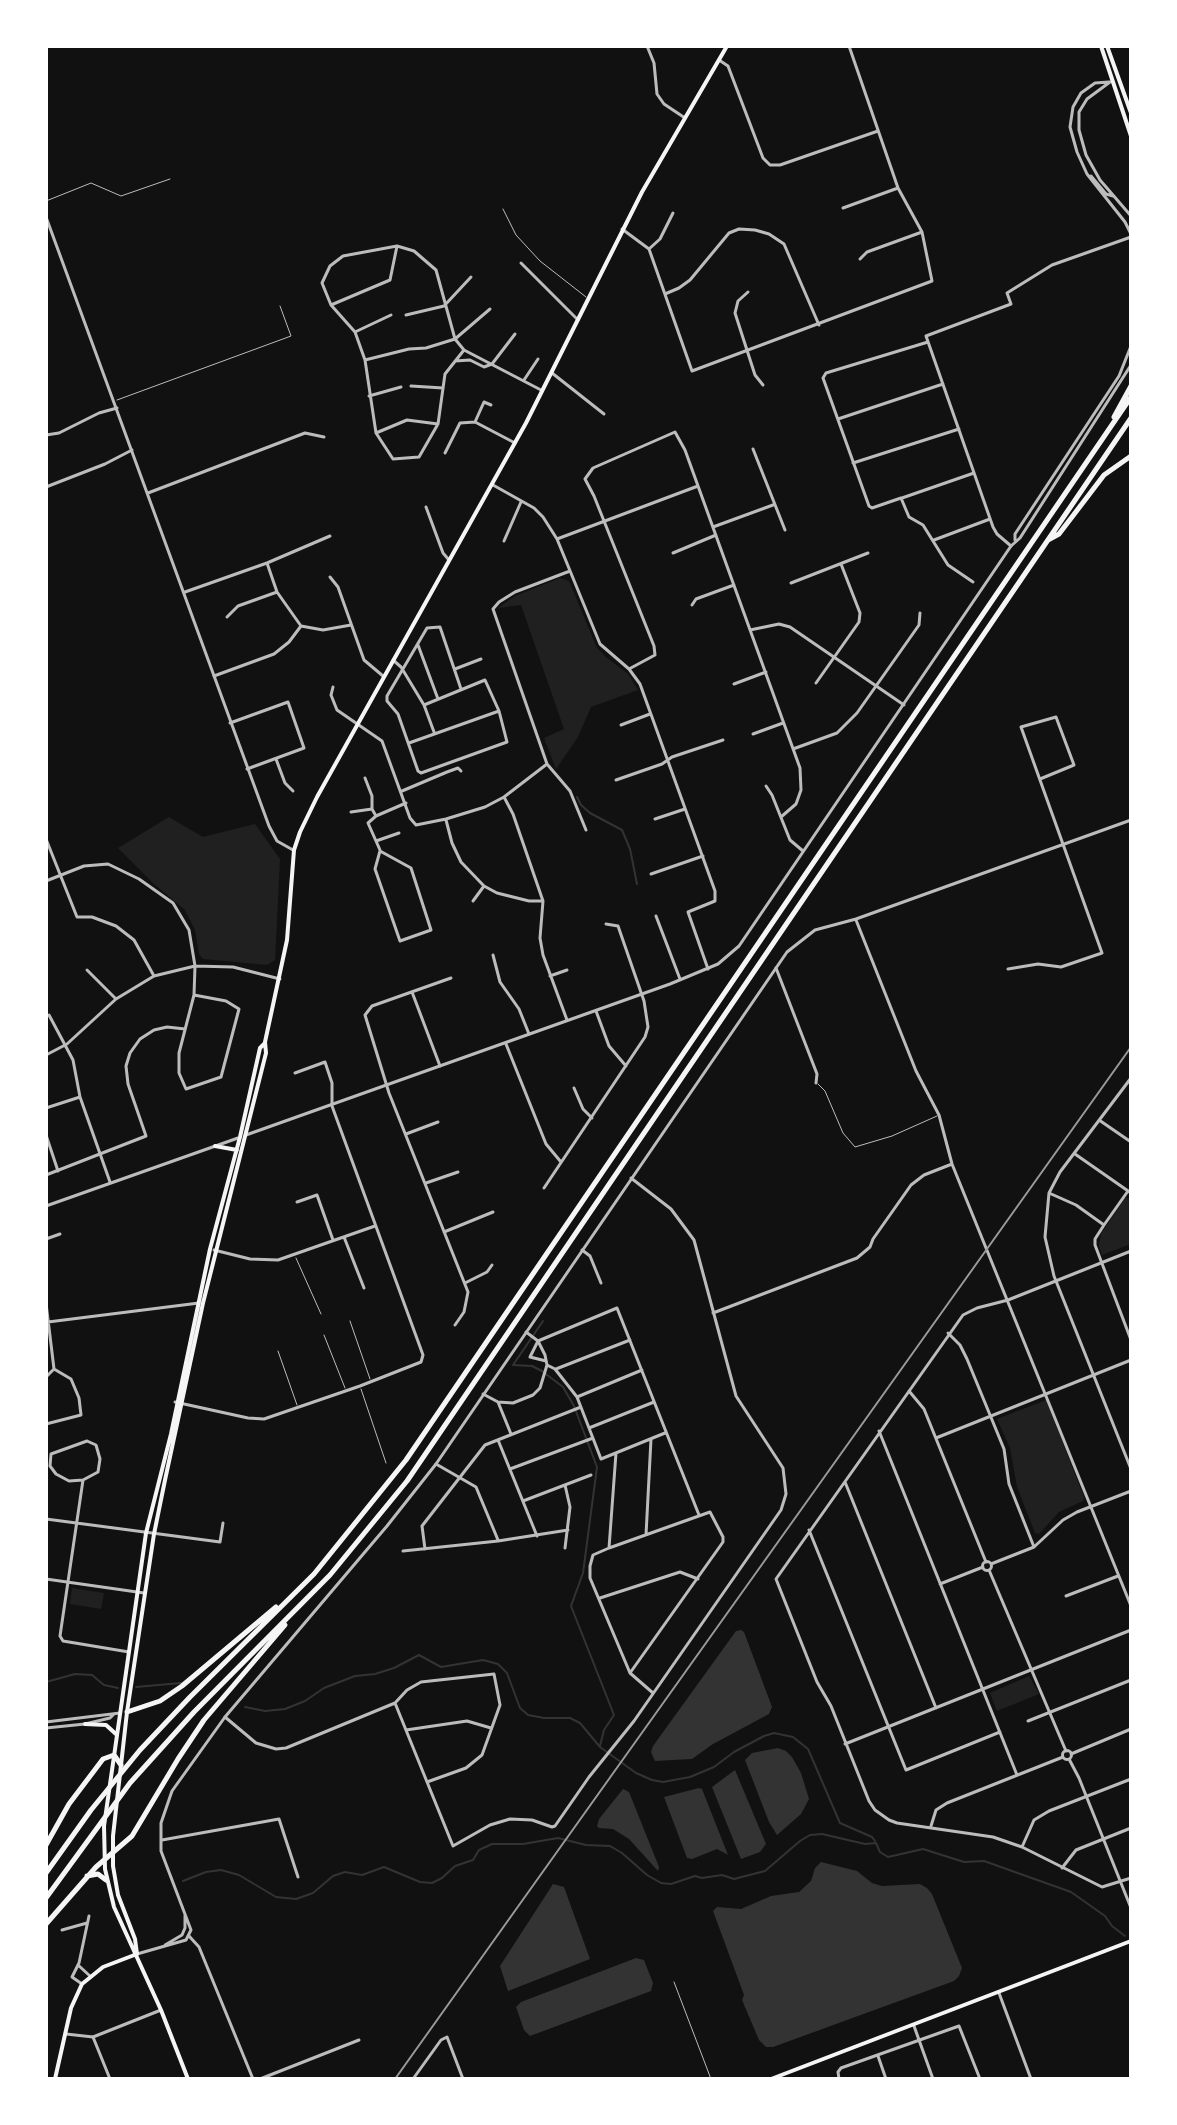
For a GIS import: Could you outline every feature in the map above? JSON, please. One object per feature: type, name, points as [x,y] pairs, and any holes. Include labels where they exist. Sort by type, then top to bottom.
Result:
[{"type":"highway","points":[[1100,441],[1131,386]]},
{"type":"highway","points":[[46,1873],[91,1810],[140,1750],[304,1583],[348,1535],[406,1460],[662,1089],[1131,397]]},
{"type":"highway","points":[[46,1924],[86,1877],[132,1836],[204,1720],[407,1481],[1131,418]]},
{"type":"highway","points":[[1047,540],[1059,534],[1104,475],[1131,456]]},
{"type":"highway","points":[[120,1713],[160,1701],[182,1686],[304,1583]]},
{"type":"highway","points":[[46,1898],[130,1783],[194,1712],[315,1591]]},
{"type":"highway","points":[[46,1845],[95,1767],[103,1759],[114,1755],[121,1765]]},
{"type":"highway","points":[[86,1877],[98,1874],[106,1880]]},
{"type":"main road","points":[[200,1303],[248,1135],[266,1053],[265,1042],[290,920],[294,850],[307,814],[515,443],[622,229],[727,46]]},
{"type":"main road","points":[[1104,46],[1131,113]]},
{"type":"main road","points":[[1104,46],[1110,82],[1131,136]]},
{"type":"main road","points":[[188,2079],[137,1954],[124,1932],[106,1880],[105,1815],[146,1533],[178,1403],[210,1249],[260,1048],[265,1042]]},
{"type":"main road","points":[[215,1146],[237,1150]]},
{"type":"main road","points":[[137,1954],[135,1939],[118,1895],[113,1853],[121,1765],[120,1713],[178,1403]]},
{"type":"main road","points":[[85,1724],[103,1724],[117,1735]]},
{"type":"main road","points":[[771,2079],[1131,1941]]},
{"type":"main road","points":[[55,2079],[71,2008],[82,1984],[103,1967],[137,1954]]},
{"type":"street","points":[[647,46],[654,63],[657,94],[664,104],[685,118]]},
{"type":"street","points":[[622,229],[649,249],[692,371],[747,353],[932,281],[922,232],[898,188],[849,46]]},
{"type":"street","points":[[719,60],[728,66],[763,158],[770,165],[780,165],[878,131]]},
{"type":"street","points":[[1011,546],[997,534],[990,519],[926,336],[1011,304],[1007,293],[1052,265],[1131,236],[1125,222],[1087,174],[1070,127],[1073,107],[1081,93],[1095,83],[1119,79]]},
{"type":"street","points":[[1110,82],[1087,99],[1079,112],[1079,120],[1086,155],[1100,180],[1131,216]]},
{"type":"street","points":[[1087,174],[1106,194],[1113,196]]},
{"type":"street","points":[[843,208],[898,188]]},
{"type":"street","points":[[649,249],[660,239],[673,213]]},
{"type":"street","points":[[46,217],[247,769],[273,835],[284,846],[294,850]]},
{"type":"street","points":[[665,294],[690,280],[729,233],[739,229],[755,230],[769,234],[784,244],[819,325]]},
{"type":"street","points":[[860,259],[867,252],[922,232]]},
{"type":"street","points":[[331,305],[390,280],[397,246]]},
{"type":"street","points":[[464,350],[445,374],[438,424],[419,457],[393,459],[376,433],[365,360],[355,332],[331,305],[322,283],[330,266],[343,256],[397,246],[414,251],[436,270],[455,339],[464,350],[543,391]]},
{"type":"street","points":[[521,263],[578,320]]},
{"type":"street","points":[[406,315],[444,306],[471,277]]},
{"type":"street","points":[[748,292],[738,301],[735,313],[755,375],[763,385]]},
{"type":"street","points":[[365,360],[455,339],[490,309]]},
{"type":"street","points":[[355,332],[391,315]]},
{"type":"street","points":[[455,361],[470,360],[484,367],[492,364],[515,334]]},
{"type":"street","points":[[928,342],[824,375],[853,463],[872,508],[974,473]]},
{"type":"street","points":[[1015,540],[1015,534],[1119,376],[1131,346]]},
{"type":"street","points":[[524,380],[538,359]]},
{"type":"street","points":[[46,1206],[643,994],[708,969],[739,946],[1015,540],[1020,538],[1045,501],[1131,365]]},
{"type":"street","points":[[552,373],[604,414]]},
{"type":"street","points":[[838,419],[943,384]]},
{"type":"street","points":[[411,386],[443,388]]},
{"type":"street","points":[[369,396],[401,387]]},
{"type":"street","points":[[475,422],[484,402],[491,405]]},
{"type":"street","points":[[46,435],[59,433],[99,413],[117,408]]},
{"type":"street","points":[[376,433],[407,420],[438,424]]},
{"type":"street","points":[[445,453],[460,423],[475,422],[515,443]]},
{"type":"street","points":[[853,463],[959,429]]},
{"type":"street","points":[[629,669],[655,655],[654,646],[585,479],[593,468],[675,432],[685,450],[802,779],[796,804],[781,817]]},
{"type":"street","points":[[148,493],[305,433],[324,437]]},
{"type":"street","points":[[753,449],[785,530]]},
{"type":"street","points":[[46,487],[132,450]]},
{"type":"street","points":[[492,485],[534,508],[543,517],[557,539],[600,644],[629,669],[640,684],[715,891],[715,901],[688,912],[708,969]]},
{"type":"street","points":[[557,539],[698,486]]},
{"type":"street","points":[[901,498],[909,517],[923,525],[948,565],[973,582]]},
{"type":"street","points":[[504,541],[521,502]]},
{"type":"street","points":[[713,527],[773,505]]},
{"type":"street","points":[[426,507],[443,553],[449,560]]},
{"type":"street","points":[[934,540],[990,519]]},
{"type":"street","points":[[673,553],[716,535]]},
{"type":"street","points":[[185,592],[267,563],[330,536]]},
{"type":"street","points":[[791,583],[868,553]]},
{"type":"street","points":[[267,563],[277,592],[301,626],[323,630],[351,625]]},
{"type":"street","points":[[816,683],[859,622],[860,613],[841,564]]},
{"type":"street","points":[[570,571],[515,592],[493,609],[547,764],[570,791],[586,830]]},
{"type":"street","points":[[330,577],[338,587],[364,660],[383,676]]},
{"type":"street","points":[[692,605],[696,599],[734,585]]},
{"type":"street","points":[[227,617],[238,606],[277,592]]},
{"type":"street","points":[[793,749],[837,733],[857,713],[919,625],[920,613]]},
{"type":"street","points":[[750,630],[779,624],[790,627],[904,705]]},
{"type":"street","points":[[214,676],[274,654],[289,642],[301,626]]},
{"type":"street","points":[[424,705],[485,680],[499,711],[507,742],[421,773],[398,714],[387,701],[388,691],[401,667],[427,628],[440,627],[461,689]]},
{"type":"street","points":[[418,645],[438,699]]},
{"type":"street","points":[[455,669],[481,659]]},
{"type":"street","points":[[393,660],[401,667],[424,705],[435,733]]},
{"type":"street","points":[[734,684],[766,672]]},
{"type":"street","points":[[333,687],[331,695],[337,710],[382,741],[410,818],[416,825],[485,807],[504,797],[547,764]]},
{"type":"street","points":[[230,723],[288,702],[304,748],[247,769]]},
{"type":"street","points":[[409,743],[499,711]]},
{"type":"street","points":[[621,725],[650,714]]},
{"type":"street","points":[[1008,969],[1038,964],[1061,967],[1102,953],[1021,727],[1035,726],[1056,717],[1074,765],[1040,779]]},
{"type":"street","points":[[753,734],[784,722]]},
{"type":"street","points":[[616,780],[723,740]]},
{"type":"street","points":[[276,759],[285,783],[293,791]]},
{"type":"street","points":[[402,791],[458,768],[461,771]]},
{"type":"street","points":[[365,778],[376,816]]},
{"type":"street","points":[[766,786],[790,840],[803,851]]},
{"type":"street","points":[[504,797],[513,814],[543,901],[540,938],[567,1020]]},
{"type":"street","points":[[380,851],[411,868],[431,930],[400,941],[375,869],[380,851],[368,823],[376,816],[406,803]]},
{"type":"street","points":[[351,812],[372,809]]},
{"type":"street","points":[[655,819],[685,809]]},
{"type":"street","points":[[446,819],[461,862],[484,886],[497,893],[543,901]]},
{"type":"street","points":[[253,2079],[199,1947],[189,1936],[190,1923],[163,1859],[160,1840],[166,1803],[225,1717],[387,1526],[436,1464],[483,1394],[532,1336],[582,1250],[787,952],[806,935],[1131,820]]},
{"type":"street","points":[[376,841],[399,833]]},
{"type":"street","points":[[46,839],[77,917],[92,917],[116,926],[134,940],[154,976]]},
{"type":"street","points":[[651,874],[703,856]]},
{"type":"street","points":[[46,881],[84,866],[108,864],[139,879],[173,903],[186,922],[195,966],[194,995],[179,1053],[179,1073],[186,1089],[221,1077],[239,1009],[226,1001],[194,995]]},
{"type":"street","points":[[473,901],[484,886]]},
{"type":"street","points":[[656,916],[680,980]]},
{"type":"street","points":[[856,919],[916,1071],[939,1115],[952,1164],[1131,1606]]},
{"type":"street","points":[[544,1188],[645,1037],[648,1027],[643,994],[618,926],[606,924]]},
{"type":"street","points":[[493,955],[500,982],[519,1009],[529,1034]]},
{"type":"street","points":[[46,1055],[67,1044],[116,999],[154,976],[195,966],[233,967],[280,979]]},
{"type":"street","points":[[776,968],[817,1074],[816,1083]]},
{"type":"street","points":[[87,970],[116,999]]},
{"type":"street","points":[[550,976],[567,970]]},
{"type":"street","points":[[451,978],[372,1006],[365,1015],[387,1086],[465,1283],[468,1300],[455,1325]]},
{"type":"street","points":[[412,992],[440,1066]]},
{"type":"street","points":[[596,1011],[609,1046],[626,1066]]},
{"type":"street","points":[[49,1015],[73,1060],[80,1097],[110,1182]]},
{"type":"street","points":[[46,1175],[146,1136],[128,1084],[126,1066],[130,1053],[140,1039],[154,1030],[167,1027],[185,1029]]},
{"type":"street","points":[[506,1044],[546,1144],[561,1163]]},
{"type":"street","points":[[178,1403],[259,1419],[372,1382],[421,1362],[423,1355],[332,1106],[332,1083],[325,1062],[295,1073]]},
{"type":"street","points":[[1131,1078],[1127,1089],[1060,1172],[1049,1193],[1045,1237],[1056,1281],[1131,1469]]},
{"type":"street","points":[[574,1088],[583,1109],[592,1118]]},
{"type":"street","points":[[46,1108],[80,1097]]},
{"type":"street","points":[[1099,1120],[1131,1142]]},
{"type":"street","points":[[406,1134],[438,1122]]},
{"type":"street","points":[[46,1135],[58,1171]]},
{"type":"street","points":[[1074,1153],[1130,1192],[1095,1239],[1100,1263],[1131,1340]]},
{"type":"street","points":[[713,1313],[857,1258],[870,1247],[911,1185],[932,1171],[952,1164]]},
{"type":"street","points":[[426,1183],[458,1172]]},
{"type":"street","points":[[395,1703],[453,1846],[490,1825],[510,1819],[532,1820],[552,1827],[653,1693],[777,1518],[786,1494],[785,1477],[780,1461],[740,1407],[734,1392],[699,1254],[688,1231],[660,1199],[631,1178]]},
{"type":"street","points":[[1049,1193],[1076,1205],[1104,1225]]},
{"type":"street","points":[[297,1202],[317,1195],[333,1240]]},
{"type":"street","points":[[444,1232],[493,1212]]},
{"type":"street","points":[[210,1249],[266,1261],[295,1255],[375,1226]]},
{"type":"street","points":[[46,1239],[60,1234]]},
{"type":"street","points":[[344,1237],[364,1288]]},
{"type":"street","points":[[582,1250],[590,1256],[601,1283]]},
{"type":"street","points":[[1131,1251],[963,1315],[776,1579],[817,1682],[831,1706],[875,1810],[889,1820],[993,1837],[1022,1847],[1102,1887],[1131,1878]]},
{"type":"street","points":[[465,1283],[487,1272],[492,1265]]},
{"type":"street","points":[[46,1303],[54,1369]]},
{"type":"street","points":[[47,1322],[200,1303]]},
{"type":"street","points":[[532,1336],[617,1308],[699,1515]]},
{"type":"street","points":[[948,1333],[960,1345],[967,1359],[1004,1449],[1009,1484],[1034,1547]]},
{"type":"street","points":[[532,1336],[530,1357],[555,1369],[577,1397],[601,1459],[666,1432]]},
{"type":"street","points":[[483,1394],[498,1402],[513,1403],[533,1395],[540,1388],[546,1365],[532,1336]]},
{"type":"street","points":[[555,1369],[630,1340]]},
{"type":"street","points":[[936,1438],[1131,1360]]},
{"type":"street","points":[[46,1377],[54,1369]]},
{"type":"street","points":[[46,1424],[81,1415],[79,1398],[71,1379],[54,1369]]},
{"type":"street","points":[[577,1397],[642,1370]]},
{"type":"street","points":[[908,1390],[924,1409],[986,1562],[991,1564],[1034,1547],[1063,1520],[1131,1491]]},
{"type":"street","points":[[498,1402],[511,1434]]},
{"type":"street","points":[[589,1428],[654,1402]]},
{"type":"street","points":[[425,1549],[422,1526],[485,1445],[580,1408]]},
{"type":"street","points":[[879,1431],[1017,1775]]},
{"type":"street","points":[[510,1469],[592,1438]]},
{"type":"street","points":[[646,1535],[651,1439]]},
{"type":"street","points":[[498,1440],[537,1536]]},
{"type":"street","points":[[87,1441],[96,1445],[100,1459],[98,1472],[83,1480],[69,1481],[56,1474],[50,1466],[51,1454],[87,1441]]},
{"type":"street","points":[[609,1548],[616,1453]]},
{"type":"street","points":[[436,1464],[476,1487],[498,1541]]},
{"type":"street","points":[[523,1501],[591,1475]]},
{"type":"street","points":[[83,1480],[60,1636],[63,1641],[129,1652]]},
{"type":"street","points":[[844,1480],[936,1708]]},
{"type":"street","points":[[565,1485],[569,1494],[565,1548]]},
{"type":"street","points":[[630,1673],[723,1542],[710,1512],[593,1555],[590,1578],[630,1673],[653,1693]]},
{"type":"street","points":[[46,1519],[220,1542],[223,1523]]},
{"type":"street","points":[[403,1551],[568,1530]]},
{"type":"street","points":[[809,1530],[906,1770],[1000,1732]]},
{"type":"street","points":[[940,1584],[983,1567],[986,1562]]},
{"type":"street","points":[[991,1564],[989,1570],[1030,1671],[1041,1689],[1066,1751],[1071,1754]]},
{"type":"street","points":[[983,1567],[989,1570]]},
{"type":"street","points":[[599,1598],[672,1573],[686,1572],[698,1579]]},
{"type":"street","points":[[1066,1596],[1118,1575]]},
{"type":"street","points":[[46,1579],[144,1593]]},
{"type":"street","points":[[845,1744],[1131,1630]]},
{"type":"street","points":[[225,1717],[256,1743],[276,1749],[286,1748],[395,1703],[407,1690],[421,1682],[494,1674],[500,1705],[482,1755],[475,1762],[427,1782]]},
{"type":"street","points":[[1028,1721],[1131,1680]]},
{"type":"street","points":[[46,1722],[120,1713]]},
{"type":"street","points":[[46,1728],[85,1724],[120,1713]]},
{"type":"street","points":[[406,1730],[467,1721],[491,1728]]},
{"type":"street","points":[[1069,1759],[1071,1754],[1131,1729]]},
{"type":"street","points":[[1063,1757],[1066,1751]]},
{"type":"street","points":[[931,1826],[936,1810],[1063,1757],[1069,1759],[1131,1908]]},
{"type":"street","points":[[1022,1847],[1034,1820],[1049,1811],[1131,1779]]},
{"type":"street","points":[[160,1840],[279,1819],[298,1877]]},
{"type":"street","points":[[1062,1868],[1076,1850],[1131,1828]]},
{"type":"street","points":[[165,1945],[182,1935],[184,1914]]},
{"type":"street","points":[[82,1984],[72,1977],[89,1916]]},
{"type":"street","points":[[62,1930],[87,1923]]},
{"type":"street","points":[[137,1954],[182,1941],[189,1936]]},
{"type":"street","points":[[78,1964],[90,1976]]},
{"type":"street","points":[[999,1993],[1031,2079]]},
{"type":"street","points":[[65,2034],[93,2037],[161,2010]]},
{"type":"street","points":[[913,2023],[933,2079]]},
{"type":"street","points":[[839,2079],[841,2068],[959,2026],[980,2079]]},
{"type":"street","points":[[93,2037],[110,2079]]},
{"type":"street","points":[[413,2079],[441,2040],[447,2037],[463,2079]]},
{"type":"street","points":[[260,2079],[359,2040]]},
{"type":"street","points":[[877,2056],[886,2079]]},
{"type":"street","points":[[418,2072],[421,2077]]},
{"type":"street","points":[[789,2072],[791,2079]]},
{"type":"lane","points":[[46,201],[91,183],[121,196],[170,179]]},
{"type":"lane","points":[[503,209],[516,235],[532,253],[569,286],[588,298]]},
{"type":"lane","points":[[114,401],[291,336],[280,306]]},
{"type":"lane","points":[[816,1083],[825,1091],[843,1133],[855,1147],[892,1136],[939,1115]]},
{"type":"lane","points":[[295,1255],[321,1314]]},
{"type":"lane","points":[[350,1321],[372,1382]]},
{"type":"lane","points":[[324,1335],[346,1391]]},
{"type":"lane","points":[[278,1351],[298,1407]]},
{"type":"lane","points":[[360,1386],[386,1463]]},
{"type":"lane","points":[[674,1982],[711,2079]]},
{"type":"shaded area","points":[[560,578],[569,581],[597,648],[628,674],[638,690],[591,707],[578,737],[556,769],[544,738],[564,729],[521,605],[498,608],[515,596]]},
{"type":"shaded area","points":[[169,817],[203,837],[255,824],[280,859],[275,960],[267,965],[203,959],[199,954],[195,930],[185,910],[118,848]]},
{"type":"shaded area","points":[[1125,1198],[1131,1198],[1131,1244],[1102,1255],[1099,1246],[1101,1234]]},
{"type":"shaded area","points":[[1046,1400],[1084,1497],[1083,1501],[1059,1512],[1039,1534],[1035,1533],[1017,1487],[1010,1448],[997,1419]]},
{"type":"shaded area","points":[[72,1588],[104,1593],[101,1609],[70,1604]]},
{"type":"shaded area","points":[[741,1630],[772,1707],[769,1714],[692,1759],[655,1761],[651,1752],[653,1746],[736,1631]]},
{"type":"shaded area","points":[[1029,1676],[1039,1694],[997,1711],[990,1693]]},
{"type":"shaded area","points":[[778,1748],[792,1757],[809,1799],[801,1814],[777,1835],[745,1760],[752,1753]]},
{"type":"shaded area","points":[[735,1770],[766,1844],[760,1852],[741,1859],[712,1787]]},
{"type":"shaded area","points":[[699,1788],[728,1855],[717,1849],[687,1858],[664,1797]]},
{"type":"shaded area","points":[[623,1789],[629,1792],[658,1871],[629,1839],[613,1829],[597,1826]]},
{"type":"shaded area","points":[[821,1862],[857,1871],[872,1883],[882,1886],[920,1884],[927,1888],[962,1968],[954,1981],[766,2047],[759,2040],[742,2000],[744,1995],[713,1911],[717,1907],[741,1909],[771,1896],[799,1892],[811,1881],[815,1868]]},
{"type":"shaded area","points":[[553,1884],[564,1887],[590,1959],[508,1991],[500,1966]]},
{"type":"shaded area","points":[[636,1958],[644,1960],[653,1983],[651,1991],[530,2036],[524,2030],[516,2007],[521,2002]]},
{"type":"waterway","points":[[577,797],[590,813],[622,830],[630,849],[637,884]]},
{"type":"waterway","points":[[543,1321],[513,1365],[532,1366],[563,1387],[574,1406],[597,1467],[583,1573],[571,1606],[614,1715],[604,1730],[600,1746]]},
{"type":"waterway","points":[[245,1707],[265,1711],[285,1709],[305,1701],[324,1688],[355,1676],[394,1668],[419,1655],[441,1667],[483,1660],[498,1664],[507,1673],[520,1708],[528,1715],[570,1718],[580,1723],[600,1747],[636,1773],[652,1780],[663,1782],[690,1777],[714,1767],[764,1736],[774,1733],[793,1737],[808,1749],[840,1823],[875,1841]]},
{"type":"waterway","points":[[46,1682],[75,1674],[92,1675],[104,1685],[118,1688]]},
{"type":"waterway","points":[[136,1687],[181,1683]]},
{"type":"waterway","points":[[183,1881],[221,1870],[239,1875],[276,1897],[296,1899],[313,1893],[333,1876],[345,1872],[362,1875],[384,1867],[420,1882],[432,1883],[455,1866],[473,1860],[479,1850],[492,1844],[523,1844],[558,1838],[586,1845],[610,1846],[647,1875],[661,1883],[671,1884],[695,1876],[722,1875],[734,1879],[765,1871],[800,1841],[810,1835],[822,1834],[865,1844],[876,1843],[880,1852],[888,1857],[923,1849],[964,1862],[984,1861],[1071,1892],[1105,1916],[1125,1936]]},
{"type":"railway","points":[[395,2079],[1131,1047]]}]
